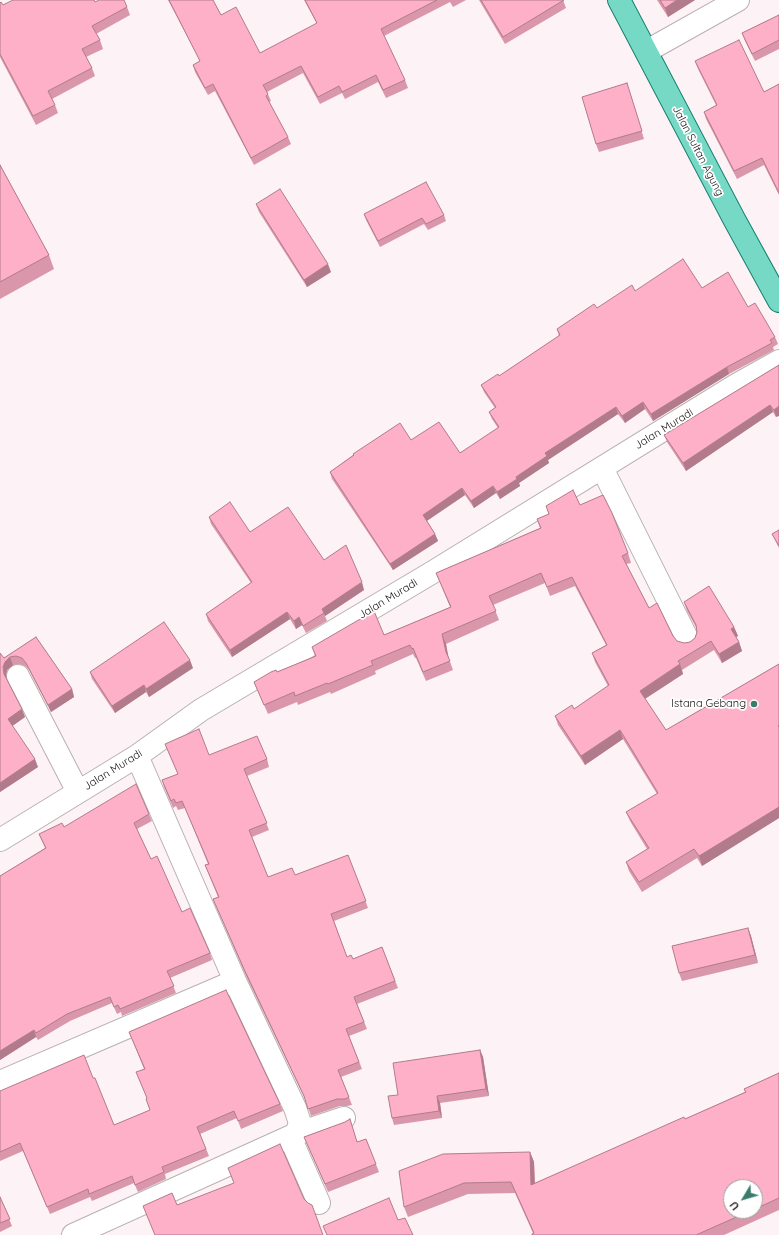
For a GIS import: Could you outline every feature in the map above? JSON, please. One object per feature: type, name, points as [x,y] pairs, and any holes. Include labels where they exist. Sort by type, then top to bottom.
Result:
[{"type":"main road","name":"Jalan Sultan Agung","points":[[619,0],[734,219],[779,301]]},
{"type":"street","points":[[647,51],[738,0]]},
{"type":"street","name":"Jalan Muradi","points":[[0,840],[137,756],[202,710],[433,572],[736,385],[779,361]]},
{"type":"street","points":[[602,468],[688,640]]},
{"type":"street","points":[[18,676],[78,792]]},
{"type":"street","points":[[137,756],[235,981],[295,1108],[300,1123],[293,1136],[319,1203]]},
{"type":"street","points":[[0,1082],[235,981]]},
{"type":"street","points":[[73,1235],[293,1136],[344,1118]]},
{"type":"building","points":[[13,0],[94,0],[95,2],[99,0],[124,0],[127,7],[92,26],[100,40],[82,49],[92,68],[48,91],[55,105],[33,116],[0,54],[0,3],[1,2],[3,5]]},
{"type":"building","points":[[169,0],[213,0],[221,15],[236,7],[260,53],[317,23],[305,0],[437,0],[381,29],[405,80],[383,90],[376,75],[342,92],[339,86],[318,97],[301,66],[263,85],[268,94],[266,96],[288,137],[251,158],[213,84],[205,88],[193,65],[200,61]]},
{"type":"building","points":[[481,0],[564,0],[503,37]]},
{"type":"building","points":[[660,0],[677,0],[665,8]]},
{"type":"building","points":[[779,15],[779,40],[752,54],[742,33]]},
{"type":"building","points":[[739,40],[764,92],[779,84],[779,193],[762,158],[734,171],[704,112],[717,105],[695,61]]},
{"type":"building","points":[[627,83],[642,131],[596,144],[582,97]]},
{"type":"building","points":[[0,165],[49,255],[0,282]]},
{"type":"building","points":[[426,182],[444,215],[426,224],[422,218],[378,241],[364,214]]},
{"type":"building","points":[[280,189],[328,264],[304,280],[256,204]]},
{"type":"building","points":[[683,259],[702,288],[728,272],[748,307],[755,303],[775,337],[770,340],[772,343],[727,367],[651,414],[643,402],[622,416],[616,407],[545,453],[547,456],[497,492],[493,486],[471,501],[462,488],[423,515],[435,534],[390,564],[330,472],[354,455],[353,454],[400,423],[411,440],[439,422],[460,453],[499,427],[489,412],[496,407],[481,385],[498,374],[499,376],[560,335],[557,329],[594,304],[597,308],[632,285],[635,291]]},
{"type":"building","points":[[779,365],[779,406],[774,410],[770,405],[683,463],[664,435]]},
{"type":"building","points":[[573,490],[580,505],[603,495],[628,553],[622,556],[649,608],[657,603],[673,636],[677,641],[684,643],[690,642],[695,638],[697,632],[696,625],[684,602],[709,586],[734,627],[731,629],[739,642],[719,654],[711,641],[678,661],[680,664],[640,691],[666,730],[779,664],[779,807],[699,856],[694,849],[639,882],[626,862],[649,848],[626,812],[658,793],[620,730],[581,756],[555,716],[572,705],[574,709],[609,685],[592,653],[607,645],[572,577],[547,587],[541,573],[489,596],[496,611],[442,634],[446,652],[450,661],[423,672],[413,648],[412,649],[410,645],[371,661],[373,665],[328,684],[327,683],[295,696],[294,692],[264,705],[254,682],[271,672],[276,670],[277,672],[316,656],[312,647],[374,611],[384,635],[451,607],[436,573],[541,528],[537,519],[549,514],[546,506]]},
{"type":"building","points":[[230,502],[250,532],[288,507],[324,560],[346,545],[362,582],[322,609],[324,613],[303,626],[299,617],[294,621],[287,612],[230,650],[206,614],[252,582],[209,517]]},
{"type":"building","points":[[779,530],[779,546],[772,534]]},
{"type":"building","points":[[164,622],[190,660],[146,689],[144,685],[112,706],[90,672]]},
{"type":"building","points":[[36,637],[72,689],[48,705],[22,658],[16,656],[10,657],[5,662],[3,667],[4,674],[22,709],[8,719],[35,759],[0,783],[0,653],[4,658]]},
{"type":"building","points":[[199,729],[209,755],[257,736],[267,759],[244,769],[267,823],[249,830],[268,877],[292,868],[295,875],[348,855],[366,901],[331,914],[347,957],[351,955],[353,959],[382,947],[395,981],[354,997],[364,1022],[346,1029],[359,1062],[338,1070],[349,1097],[345,1099],[337,1099],[308,1109],[304,1096],[244,969],[213,899],[219,897],[205,865],[209,864],[182,801],[176,803],[174,799],[171,801],[162,780],[178,774],[165,744]]},
{"type":"building","points":[[136,784],[149,814],[134,823],[151,859],[157,856],[182,912],[190,908],[210,953],[167,971],[174,986],[120,1009],[118,1005],[114,1007],[110,997],[67,1014],[36,1033],[34,1030],[0,1051],[0,876],[46,848],[39,834],[62,823],[64,827]]},
{"type":"building","points":[[748,928],[755,955],[679,973],[672,946]]},
{"type":"building","points":[[226,990],[280,1104],[238,1121],[234,1111],[197,1127],[206,1149],[162,1167],[164,1172],[135,1185],[132,1176],[89,1194],[88,1189],[47,1207],[20,1143],[0,1152],[0,1091],[84,1055],[114,1125],[150,1110],[146,1099],[147,1098],[136,1072],[145,1069],[129,1032]]},
{"type":"building","points":[[480,1050],[486,1089],[437,1096],[439,1111],[392,1118],[388,1096],[398,1095],[393,1063]]},
{"type":"building","points":[[779,1073],[779,1198],[763,1205],[763,1179],[723,1179],[723,1219],[732,1219],[696,1235],[532,1235],[534,1233],[511,1182],[464,1183],[404,1207],[399,1171],[443,1154],[530,1152],[531,1185],[684,1117],[685,1119],[746,1092],[744,1089]]},
{"type":"building","points":[[350,1119],[357,1142],[366,1139],[376,1164],[325,1184],[304,1137]]},
{"type":"building","points":[[280,1144],[304,1199],[312,1205],[323,1235],[155,1235],[143,1206],[172,1193],[177,1205],[234,1183],[228,1168]]},
{"type":"building","points":[[0,1197],[10,1219],[0,1223]]},
{"type":"building","points":[[389,1198],[398,1220],[405,1218],[413,1235],[327,1235],[323,1226]]},
{"type":"place","name":"Istana Gebang","points":[[754,704]]}]
